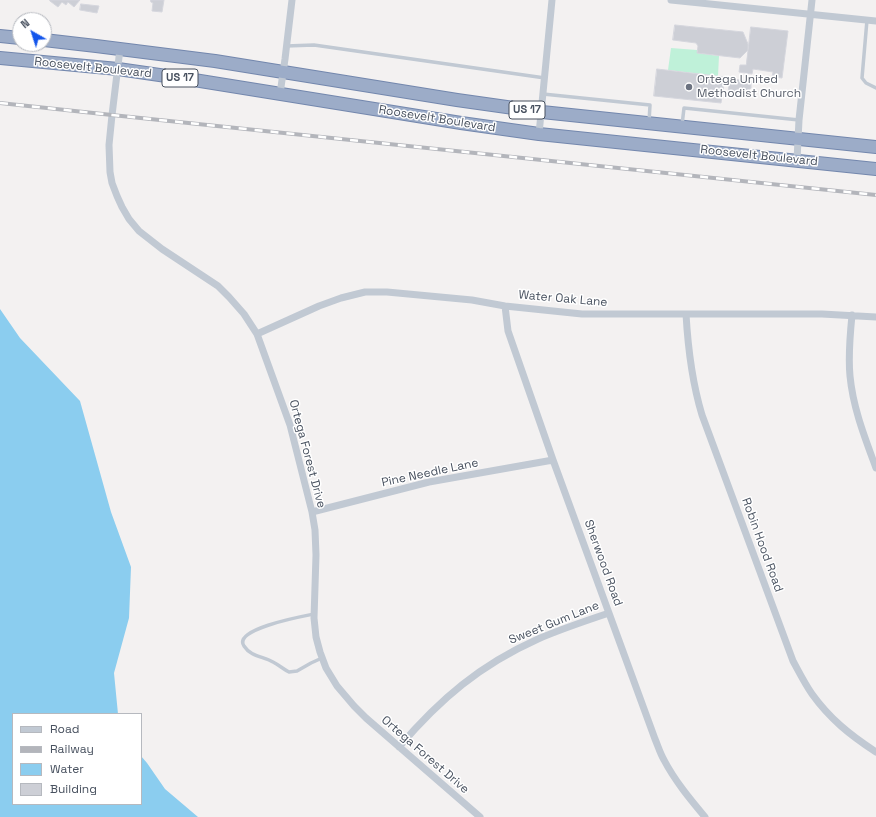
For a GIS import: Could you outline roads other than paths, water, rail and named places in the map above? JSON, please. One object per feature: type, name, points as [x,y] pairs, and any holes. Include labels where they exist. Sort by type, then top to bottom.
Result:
[{"type":"highway","points":[[0,36],[12,37]]},
{"type":"highway","name":"Roosevelt Boulevard","points":[[52,41],[208,60],[457,100],[542,112],[876,147]]},
{"type":"highway","name":"Roosevelt Boulevard","points":[[0,58],[118,69],[539,134],[876,169]]},
{"type":"street","points":[[280,94],[292,0]]},
{"type":"street","points":[[539,134],[552,0]]},
{"type":"street","points":[[671,0],[876,21]]},
{"type":"street","points":[[797,160],[799,120],[812,0]]},
{"type":"street","name":"Ortega Forest Drive","points":[[120,48],[112,115],[109,162],[112,182],[122,207],[129,219],[139,231],[218,286],[244,314],[257,334],[290,425],[312,512],[315,530],[316,555],[314,614],[316,637],[326,668],[337,686],[366,718],[480,817]]},
{"type":"street","name":"Water Oak Lane","points":[[257,334],[318,306],[365,292],[387,292],[472,300],[505,306],[582,314],[822,314],[876,317]]},
{"type":"street","name":"Sherwood Road","points":[[505,306],[508,331],[553,460],[655,739],[663,759],[684,792],[705,817]]},
{"type":"street","name":"Robin Hood Road","points":[[686,314],[693,382],[702,416],[793,661],[811,693],[825,711],[852,735],[876,752]]},
{"type":"street","points":[[852,315],[849,358],[854,403],[858,419],[876,468]]},
{"type":"street","name":"Pine Needle Lane","points":[[312,512],[429,482],[553,460]]},
{"type":"street","name":"Sweet Gum Lane","points":[[399,747],[435,708],[458,687],[482,669],[539,639],[609,613]]},
{"type":"lane","points":[[868,20],[862,78],[866,83],[876,88]]},
{"type":"lane","points":[[286,46],[314,45],[545,78]]},
{"type":"lane","points":[[543,94],[650,104],[648,123]]},
{"type":"lane","points":[[682,127],[684,108],[799,120]]},
{"type":"lane","points":[[314,614],[274,623],[254,630],[245,638],[242,644],[252,654],[273,661],[289,672],[298,671],[322,658]]},
{"type":"water","points":[[0,309],[20,338],[80,401],[111,512],[131,567],[129,618],[114,673],[118,713],[12,713],[12,805],[142,805],[142,757],[165,789],[198,817],[0,817]]},
{"type":"railway","points":[[0,103],[876,195]]},
{"type":"place","name":"Ortega United Methodist Church","points":[[689,87]]}]
